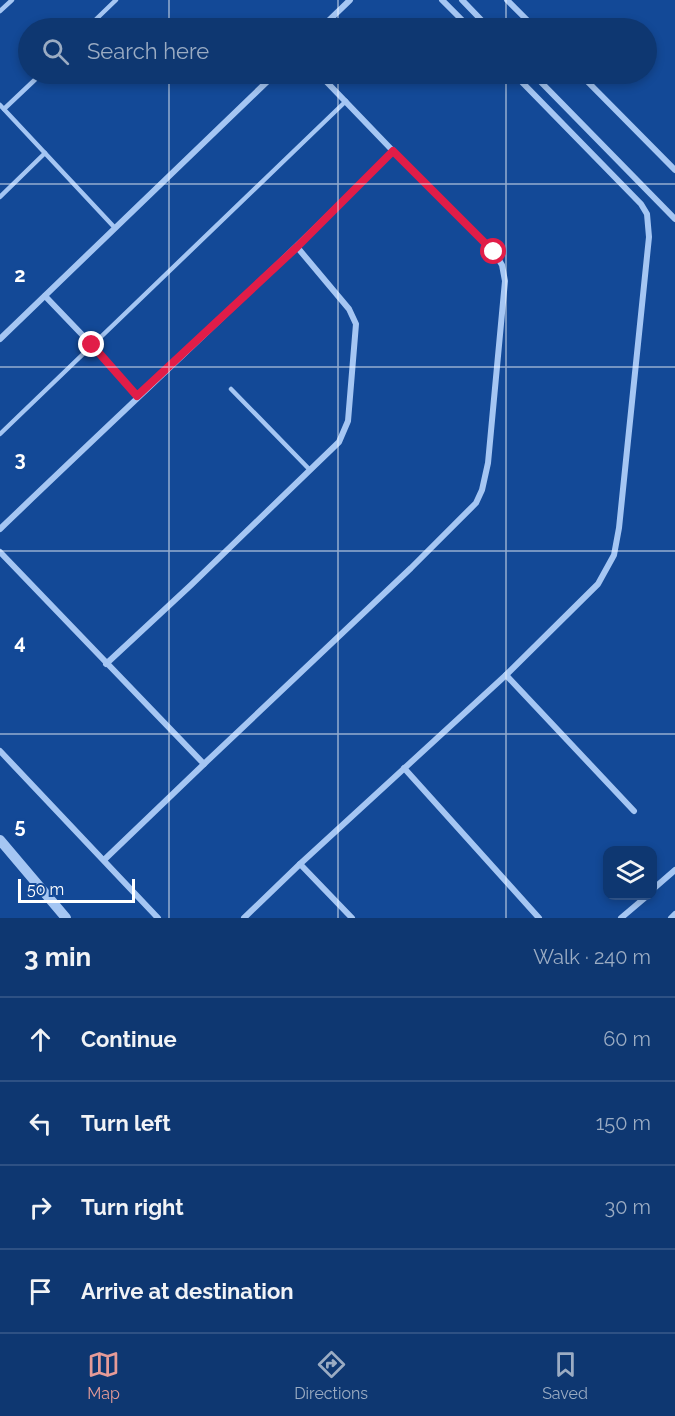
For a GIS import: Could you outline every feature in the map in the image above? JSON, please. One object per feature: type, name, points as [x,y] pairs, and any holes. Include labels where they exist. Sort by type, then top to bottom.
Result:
[{"type":"street","points":[[331,18],[350,0]]},
{"type":"street","points":[[442,0],[460,18]]},
{"type":"street","points":[[462,0],[479,18]]},
{"type":"street","points":[[507,0],[525,18]]},
{"type":"street","points":[[0,339],[265,84]]},
{"type":"street","points":[[104,860],[411,568],[476,503],[483,490],[488,463],[504,273],[494,252],[329,84]]},
{"type":"street","points":[[244,918],[506,675],[598,584],[614,555],[619,528],[649,237],[647,214],[641,204],[524,84]]},
{"type":"street","points":[[543,84],[675,219]]},
{"type":"street","points":[[590,84],[675,170]]},
{"type":"street","points":[[0,529],[137,396],[297,247],[393,151]]},
{"type":"street","points":[[106,664],[339,442],[345,431],[348,421],[356,324],[350,309],[297,247]]},
{"type":"street","points":[[45,296],[137,396]]},
{"type":"street","points":[[0,552],[204,764]]},
{"type":"street","points":[[506,675],[634,812]]},
{"type":"street","points":[[0,751],[158,918]]},
{"type":"street","points":[[404,768],[538,918]]},
{"type":"street","points":[[0,840],[66,918]]},
{"type":"street","points":[[300,864],[352,918]]},
{"type":"street","points":[[657,886],[675,870]]},
{"type":"street","points":[[621,918],[642,900]]},
{"type":"street","points":[[671,918],[675,915]]},
{"type":"lane","points":[[0,11],[12,0]]},
{"type":"lane","points":[[97,18],[116,0]]},
{"type":"lane","points":[[4,110],[31,84]]},
{"type":"lane","points":[[0,434],[345,101]]},
{"type":"lane","points":[[0,105],[115,228]]},
{"type":"lane","points":[[0,197],[45,153]]},
{"type":"lane","points":[[231,389],[310,470]]},
{"type":"route","points":[[92,345],[137,396],[297,247],[393,151],[494,252]]}]
